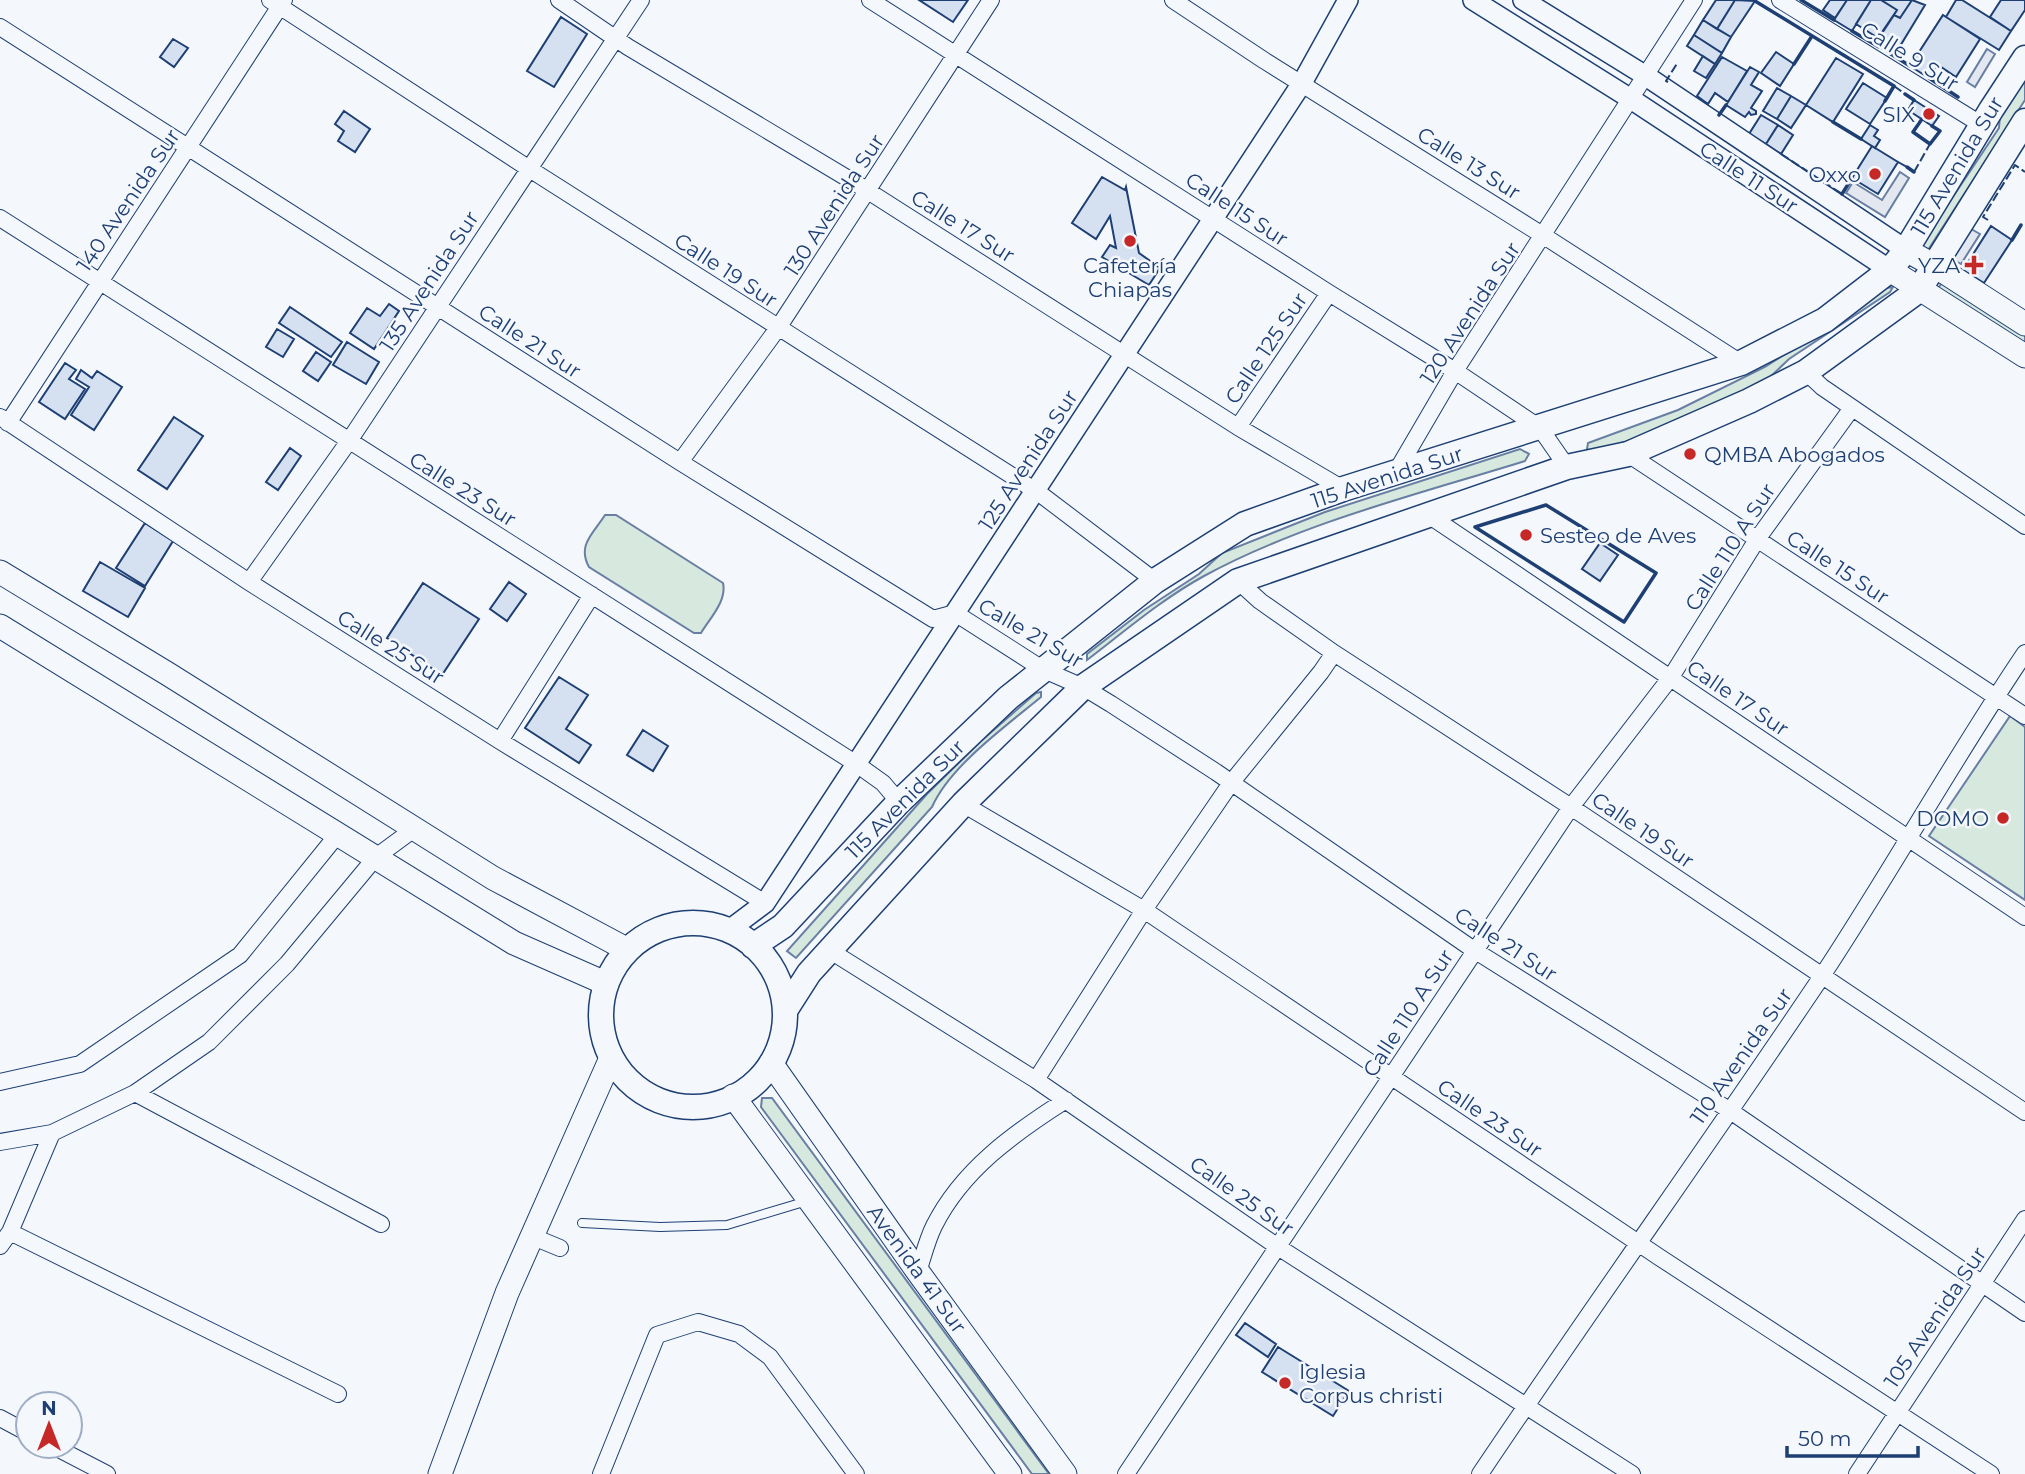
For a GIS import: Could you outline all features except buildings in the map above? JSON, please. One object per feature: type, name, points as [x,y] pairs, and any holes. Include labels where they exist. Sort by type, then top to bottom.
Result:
[{"type":"main road","name":"115 Avenida Sur","points":[[753,946],[783,926],[899,802],[1009,698],[1156,581],[1245,524],[1343,489],[1741,363],[1825,320],[1890,270],[1906,250],[2025,58]]},
{"type":"main road","name":"115 Avenida Sur","points":[[786,1009],[809,973],[963,804],[1083,687],[1238,582],[1567,467],[1628,454],[1806,372],[1919,290],[2017,148],[2025,121]]},
{"type":"main road","name":"Calle 11 Sur","points":[[1906,250],[2025,324]]},
{"type":"main road","name":"Calle 11 Sur","points":[[1890,270],[2025,356]]},
{"type":"main road","points":[[0,574],[167,674],[493,878],[628,950]]},
{"type":"main road","points":[[0,626],[514,943],[605,983]]},
{"type":"main road","points":[[695,923],[729,930],[753,946],[765,958],[780,984],[786,1009],[783,1036],[771,1063],[748,1089],[720,1103],[692,1107],[658,1100],[630,1083],[611,1058],[602,1031],[601,1004],[605,983],[628,950],[638,941],[666,927],[695,923]]},
{"type":"main road","points":[[440,1474],[507,1293],[611,1058]]},
{"type":"main road","name":"Avenida 41 Sur","points":[[771,1063],[1065,1474]]},
{"type":"main road","points":[[733,1096],[1010,1474]]},
{"type":"street","name":"Calle 17 Sur","points":[[559,0],[628,47],[868,192],[1238,427],[1343,489]]},
{"type":"street","name":"135 Avenida Sur","points":[[249,582],[349,441],[641,0]]},
{"type":"street","name":"Calle 15 Sur","points":[[870,0],[1455,371],[1540,428],[1567,467]]},
{"type":"street","name":"130 Avenida Sur","points":[[680,462],[778,328],[991,0]]},
{"type":"street","name":"Calle 13 Sur","points":[[1173,0],[1741,363]]},
{"type":"street","name":"125 Avenida Sur","points":[[729,930],[765,902],[1302,83],[1348,0]]},
{"type":"street","name":"Calle 11 Sur","points":[[1473,0],[1631,99],[1890,270]]},
{"type":"street","name":"Calle 11 Sur","points":[[1523,0],[1646,76],[1906,250]]},
{"type":"street","name":"120 Avenida Sur","points":[[1396,472],[1455,371],[1694,0]]},
{"type":"street","name":"Calle 9 Sur","points":[[1780,0],[1982,125]]},
{"type":"street","name":"140 Avenida Sur","points":[[4,420],[188,147],[278,2]]},
{"type":"street","name":"Calle 19 Sur","points":[[278,2],[528,168],[1034,491],[1156,581]]},
{"type":"street","name":"Calle 21 Sur","points":[[0,27],[680,462],[933,619],[955,613],[1044,670],[1083,687],[1231,783],[1474,950],[1729,1110],[2025,1313]]},
{"type":"street","name":"Calle 23 Sur","points":[[0,218],[855,763],[883,783],[899,802]]},
{"type":"street","name":"Calle 125 Sur","points":[[1238,427],[1329,293]]},
{"type":"street","points":[[1806,372],[1822,387],[2025,526]]},
{"type":"street","name":"Calle 110 A Sur","points":[[1126,1474],[1571,807],[1671,677],[1758,538],[1852,408]]},
{"type":"street","name":"Calle 25 Sur","points":[[4,420],[249,582],[499,741],[765,902]]},
{"type":"street","name":"Calle 15 Sur","points":[[1628,454],[2025,716]]},
{"type":"street","name":"Calle 17 Sur","points":[[1427,514],[2025,917]]},
{"type":"street","name":"Calle 19 Sur","points":[[1238,582],[1260,601],[1334,653],[1571,807],[2025,1112]]},
{"type":"street","points":[[499,741],[592,596]]},
{"type":"street","points":[[1036,1080],[1144,910],[1231,783],[1334,653]]},
{"type":"street","name":"110 Avenida Sur","points":[[1480,1474],[1821,976],[2025,653]]},
{"type":"street","name":"Calle 23 Sur","points":[[963,804],[1144,910],[1638,1243],[1991,1474]]},
{"type":"street","points":[[0,1142],[52,1133],[135,1093],[209,1042],[287,964],[376,857],[414,829]]},
{"type":"street","points":[[0,1082],[80,1064],[240,954],[338,834]]},
{"type":"street","name":"Calle 25 Sur","points":[[829,950],[1036,1080],[1278,1247],[1632,1474]]},
{"type":"street","points":[[135,1093],[381,1224]]},
{"type":"street","points":[[918,1272],[933,1226],[964,1180],[1015,1133],[1066,1100]]},
{"type":"street","points":[[0,1246],[10,1231],[52,1133]]},
{"type":"street","name":"105 Avenida Sur","points":[[1857,1474],[2025,1219]]},
{"type":"street","points":[[10,1231],[338,1394]]},
{"type":"street","points":[[531,1236],[560,1248]]},
{"type":"street","points":[[601,1474],[657,1335],[698,1322],[739,1334],[771,1357],[855,1474]]},
{"type":"street","points":[[80,1460],[107,1474]]},
{"type":"lane","points":[[582,1223],[660,1227],[727,1224],[810,1200]]},
{"type":"shaded area","points":[[1987,49],[1995,54],[1975,87],[1967,82]]},
{"type":"shaded area","points":[[2025,77],[2025,100],[1928,250],[1920,246],[1999,128],[2000,115]]},
{"type":"shaded area","points":[[1900,172],[1909,178],[1885,217],[1846,193],[1853,182],[1882,200]]},
{"type":"shaded area","points":[[1971,229],[1980,234],[1961,264],[1952,259]]},
{"type":"shaded area","points":[[1942,283],[2025,336],[2025,343],[1938,288]]},
{"type":"shaded area","points":[[1893,287],[1890,292],[1789,359],[1767,380],[1639,437],[1593,453],[1587,449],[1588,443],[1678,410],[1765,367],[1886,288]]},
{"type":"shaded area","points":[[1520,449],[1529,454],[1525,461],[1361,511],[1241,557],[1173,595],[1087,660],[1087,654],[1144,610],[1199,574],[1222,553],[1325,512]]},
{"type":"shaded area","points":[[605,515],[616,515],[723,583],[720,603],[701,633],[694,633],[589,567],[586,546]]},
{"type":"shaded area","points":[[1041,692],[1041,697],[965,762],[940,792],[932,807],[796,958],[787,951],[927,794],[980,742],[1036,693]]},
{"type":"shaded area","points":[[2010,716],[2025,727],[2025,900],[1929,836]]},
{"type":"shaded area","points":[[762,1098],[772,1098],[1049,1474],[1032,1474],[761,1107]]},
{"type":"fence","points":[[1668,82],[1666,81],[1678,62]]},
{"type":"fence","points":[[1894,86],[1905,94]]},
{"type":"fence","points":[[1914,172],[1930,144]]},
{"type":"fence","points":[[1781,154],[1842,194]]},
{"type":"fence","points":[[1898,162],[1907,167]]},
{"type":"fence","points":[[1988,220],[1983,217],[2015,165],[2025,172]]},
{"type":"wall","points":[[1801,0],[1834,20]]},
{"type":"wall","points":[[1755,1],[1894,86],[1885,101]]},
{"type":"wall","points":[[1852,31],[1879,47]]},
{"type":"wall","points":[[1794,64],[1812,36]]},
{"type":"wall","points":[[1891,54],[1910,66]]},
{"type":"wall","points":[[1929,78],[1958,97]]},
{"type":"wall","points":[[1905,94],[1914,100]]},
{"type":"wall","points":[[1719,115],[1726,105]]},
{"type":"wall","points":[[1922,119],[1913,132],[1930,144],[1940,131],[1932,126]]},
{"type":"wall","points":[[1833,122],[1861,139]]},
{"type":"wall","points":[[1907,167],[1914,172]]},
{"type":"wall","points":[[1842,194],[1852,178]]},
{"type":"wall","points":[[2012,240],[2021,225]]},
{"type":"wall","points":[[1546,505],[1656,573],[1624,622],[1475,527],[1546,505]]},
{"type":"place","name":"SIX","points":[[1929,114]]},
{"type":"place","name":"Oxxo","points":[[1875,174]]},
{"type":"place","name":"Cafetería Chiapas","points":[[1130,241]]},
{"type":"place","name":"YZA","points":[[1974,265]]},
{"type":"place","name":"QMBA Abogados","points":[[1690,454]]},
{"type":"place","name":"Sesteo de Aves","points":[[1526,535]]},
{"type":"place","name":"DOMO","points":[[2003,818]]},
{"type":"place","name":"Iglesia Corpus christi","points":[[1285,1383]]}]
